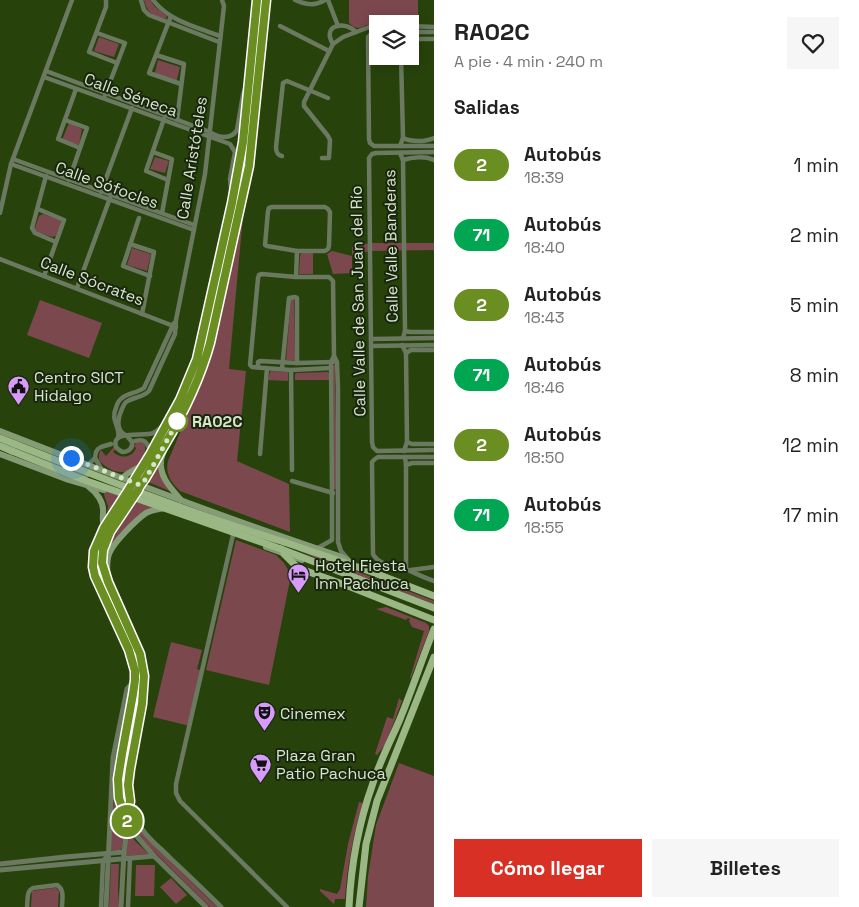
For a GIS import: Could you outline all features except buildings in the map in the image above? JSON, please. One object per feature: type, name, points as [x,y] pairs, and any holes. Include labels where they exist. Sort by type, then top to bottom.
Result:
[{"type":"main road","points":[[0,430],[122,478],[136,486],[179,499],[342,557],[361,568],[434,596]]},
{"type":"main road","points":[[0,442],[14,447]]},
{"type":"main road","points":[[0,442],[241,529],[336,570],[434,608]]},
{"type":"main road","points":[[165,444],[161,472],[179,499]]},
{"type":"main road","points":[[0,454],[66,480],[130,496],[168,509],[233,535],[361,568]]},
{"type":"main road","points":[[122,478],[144,464]]},
{"type":"main road","points":[[86,486],[97,494],[103,506],[102,522],[104,528]]},
{"type":"main road","points":[[168,509],[165,505],[166,499],[179,499]]},
{"type":"main road","points":[[108,582],[108,561],[113,546],[146,513],[153,510],[168,509]]},
{"type":"main road","points":[[283,548],[298,568],[434,618]]},
{"type":"main road","points":[[93,567],[108,582]]},
{"type":"main road","points":[[386,590],[394,600],[434,618]]},
{"type":"main road","points":[[349,907],[355,854],[373,782],[434,629]]},
{"type":"main road","points":[[359,907],[366,844],[378,801],[434,657]]},
{"type":"main road","points":[[355,854],[364,856]]},
{"type":"street","points":[[0,213],[12,162],[72,0]]},
{"type":"street","points":[[106,0],[106,7],[89,52],[117,62]]},
{"type":"street","points":[[141,0],[146,13],[153,17],[220,42]]},
{"type":"street","points":[[153,0],[170,16],[220,36]]},
{"type":"street","name":"Calle Aristóteles","points":[[117,439],[119,434],[114,415],[118,403],[123,397],[144,388],[176,320],[205,174],[224,6],[222,0]]},
{"type":"street","points":[[220,907],[148,837],[134,815],[128,785],[144,694],[144,676],[140,654],[108,582],[102,563],[103,550],[110,532],[136,486],[144,464],[180,400],[197,359],[232,203],[243,142],[257,0]]},
{"type":"street","points":[[136,486],[145,480],[187,403],[204,362],[212,334],[249,166],[266,0]]},
{"type":"street","points":[[295,0],[308,4],[327,0],[338,26]]},
{"type":"street","points":[[170,16],[149,73],[181,84]]},
{"type":"street","points":[[333,44],[329,34],[332,29],[344,25],[353,28],[356,32]]},
{"type":"street","points":[[280,26],[329,50]]},
{"type":"street","points":[[419,26],[434,26]]},
{"type":"street","points":[[322,158],[329,158],[330,140],[304,106],[304,102],[333,44],[342,37],[369,27]]},
{"type":"street","points":[[419,32],[434,32]]},
{"type":"street","points":[[97,33],[125,43],[104,99]]},
{"type":"street","points":[[369,36],[368,111],[370,144],[374,146],[434,146]]},
{"type":"street","points":[[419,39],[434,38]]},
{"type":"street","points":[[156,55],[184,64],[177,120]]},
{"type":"street","points":[[400,146],[403,138],[401,65]]},
{"type":"street","name":"Calle Séneca","points":[[46,71],[133,103],[165,118],[210,135]]},
{"type":"street","points":[[221,138],[230,137],[237,130],[243,95],[250,74]]},
{"type":"street","name":"Calle Séneca","points":[[44,77],[131,109],[177,120],[210,135]]},
{"type":"street","points":[[282,156],[276,152],[276,147],[284,81],[328,98]]},
{"type":"street","points":[[76,88],[58,139],[80,148]]},
{"type":"street","points":[[100,194],[133,103]]},
{"type":"street","points":[[165,118],[146,171],[168,180]]},
{"type":"street","points":[[65,120],[87,128],[69,180]]},
{"type":"street","points":[[210,135],[221,138],[230,144],[235,152],[230,179],[232,203]]},
{"type":"street","points":[[403,138],[408,141],[434,138]]},
{"type":"street","points":[[418,152],[419,146]]},
{"type":"street","points":[[153,152],[172,159],[162,213]]},
{"type":"street","points":[[400,153],[434,152]]},
{"type":"street","name":"Calle Valle de San Juan del Río","points":[[400,153],[376,153],[372,154],[369,158],[372,442],[373,447],[377,451],[404,451]]},
{"type":"street","name":"Calle Valle Banderas","points":[[400,153],[402,160],[405,331],[403,338]]},
{"type":"street","points":[[402,160],[430,158],[434,160]]},
{"type":"street","name":"Calle Sófocles","points":[[12,162],[46,176],[162,213],[194,228]]},
{"type":"street","name":"Calle Sófocles","points":[[12,162],[69,180],[100,194]]},
{"type":"street","points":[[46,176],[32,228],[35,233],[56,242]]},
{"type":"street","points":[[77,288],[110,197]]},
{"type":"street","name":"Calle Sófocles","points":[[110,197],[194,228]]},
{"type":"street","points":[[325,207],[328,209],[330,212],[328,249],[297,251],[265,245],[269,208],[325,207]]},
{"type":"street","points":[[38,209],[64,220],[44,276]]},
{"type":"street","points":[[140,218],[123,266],[150,276]]},
{"type":"street","points":[[130,244],[154,252],[142,314]]},
{"type":"street","points":[[296,277],[297,251]]},
{"type":"street","name":"Calle Sócrates","points":[[0,258],[174,326]]},
{"type":"street","points":[[332,540],[331,365],[334,356],[333,281],[329,277],[259,275],[250,365],[252,367],[291,370],[310,369],[331,365],[337,362]]},
{"type":"street","points":[[282,369],[288,298],[291,296],[297,298],[297,363]]},
{"type":"street","name":"Calle Aristóteles","points":[[126,436],[122,433],[118,423],[119,416],[128,401],[144,396],[149,391],[175,334],[174,326]]},
{"type":"street","points":[[405,331],[434,332]]},
{"type":"street","points":[[422,338],[422,345]]},
{"type":"street","points":[[371,339],[434,338]]},
{"type":"street","name":"Calle Valle Banderas","points":[[402,345],[406,353],[407,442],[404,451]]},
{"type":"street","points":[[371,346],[434,345]]},
{"type":"street","points":[[406,353],[411,350],[434,350]]},
{"type":"street","points":[[334,356],[337,362],[338,542],[341,551],[352,564]]},
{"type":"street","points":[[258,367],[258,362],[260,361],[331,365]]},
{"type":"street","points":[[310,363],[310,369]]},
{"type":"street","points":[[260,454],[267,368]]},
{"type":"street","points":[[291,370],[292,470]]},
{"type":"street","points":[[88,465],[95,458],[96,452],[101,447],[132,434],[152,434],[169,421]]},
{"type":"street","points":[[126,436],[132,442]]},
{"type":"street","points":[[117,439],[116,446],[118,449]]},
{"type":"street","points":[[132,442],[140,439],[145,441],[151,453]]},
{"type":"street","points":[[0,442],[82,474],[136,486],[166,499]]},
{"type":"street","points":[[111,444],[122,452],[128,451],[132,447],[132,442]]},
{"type":"street","points":[[407,442],[412,444],[434,444]]},
{"type":"street","points":[[423,450],[423,457]]},
{"type":"street","points":[[404,451],[434,450]]},
{"type":"street","points":[[434,457],[378,457],[372,462],[373,554],[376,559],[391,566],[434,581]]},
{"type":"street","points":[[405,457],[407,570]]},
{"type":"street","points":[[95,458],[102,470]]},
{"type":"street","points":[[406,465],[412,463],[434,463]]},
{"type":"street","points":[[292,481],[339,494]]},
{"type":"street","points":[[130,496],[104,528],[94,551],[93,567],[95,576],[133,660],[135,680],[119,767],[119,798],[133,832],[154,856],[206,907]]},
{"type":"street","points":[[332,501],[339,502]]},
{"type":"street","points":[[233,535],[176,784],[176,793],[180,801],[287,907]]},
{"type":"street","points":[[316,548],[332,540],[338,542]]},
{"type":"street","points":[[407,570],[434,567]]},
{"type":"street","points":[[101,907],[106,860],[109,853],[114,752],[126,692],[135,680]]},
{"type":"street","points":[[126,692],[134,689],[144,694]]},
{"type":"street","points":[[114,752],[119,767]]},
{"type":"street","points":[[112,780],[118,779]]},
{"type":"street","points":[[121,907],[123,859],[130,801]]},
{"type":"street","points":[[0,864],[124,852]]},
{"type":"street","points":[[0,870],[154,856]]},
{"type":"street","points":[[128,907],[130,858]]},
{"type":"street","points":[[106,860],[106,907]]},
{"type":"street","points":[[27,907],[28,892],[30,890],[57,885],[63,890],[62,907]]},
{"type":"shaded area","points":[[144,0],[150,0],[155,7],[167,16],[166,19],[152,14],[147,9]]},
{"type":"shaded area","points":[[259,0],[262,0],[245,160],[208,336],[185,399],[152,459],[197,362],[242,160]]},
{"type":"shaded area","points":[[349,0],[418,0],[418,15],[369,15],[369,25],[361,28],[349,23]]},
{"type":"shaded area","points":[[99,37],[119,44],[114,57],[94,51]]},
{"type":"shaded area","points":[[158,60],[180,67],[176,83],[154,76]]},
{"type":"shaded area","points":[[69,123],[82,129],[79,145],[62,140]]},
{"type":"shaded area","points":[[155,157],[169,161],[165,173],[150,169]]},
{"type":"shaded area","points":[[43,214],[60,220],[61,223],[56,236],[52,237],[37,232],[35,228],[39,216]]},
{"type":"shaded area","points":[[239,215],[243,216],[229,369],[246,371],[237,461],[289,484],[290,532],[180,491],[171,481],[167,470],[168,461],[207,369]]},
{"type":"shaded area","points":[[370,243],[434,243],[434,250],[370,251],[352,255],[352,247]]},
{"type":"shaded area","points":[[132,248],[151,254],[147,271],[127,265]]},
{"type":"shaded area","points":[[332,251],[352,256],[352,273],[333,274],[327,254]]},
{"type":"shaded area","points":[[302,253],[313,253],[313,274],[299,274],[300,255]]},
{"type":"shaded area","points":[[291,299],[294,299],[295,360],[286,360]]},
{"type":"shaded area","points":[[40,300],[102,323],[89,358],[27,335]]},
{"type":"shaded area","points":[[333,365],[335,365],[337,490],[334,489]]},
{"type":"shaded area","points":[[271,371],[288,372],[288,381],[268,380]]},
{"type":"shaded area","points":[[328,372],[329,380],[295,380],[296,373]]},
{"type":"shaded area","points":[[138,441],[144,443],[145,452],[141,461],[129,471],[120,472],[113,470],[99,460],[101,450],[106,456],[114,447],[116,449],[113,452],[116,454],[129,456],[136,448],[134,446]]},
{"type":"shaded area","points":[[159,462],[172,492],[148,482]]},
{"type":"shaded area","points":[[105,491],[121,495],[107,516],[108,506],[104,495]]},
{"type":"shaded area","points":[[137,501],[154,507],[149,510],[105,558],[115,535]]},
{"type":"shaded area","points":[[236,540],[276,555],[284,563],[291,575],[269,685],[206,670]]},
{"type":"shaded area","points":[[295,549],[434,601],[434,604],[341,569]]},
{"type":"shaded area","points":[[101,583],[138,655],[142,674],[141,686],[137,683],[134,656]]},
{"type":"shaded area","points":[[386,607],[426,623],[429,626],[429,631],[411,678],[424,631],[412,627],[408,618],[406,620],[376,609]]},
{"type":"shaded area","points":[[171,642],[202,650],[197,669],[202,671],[190,726],[153,717]]},
{"type":"shaded area","points":[[136,693],[138,695],[125,776],[125,812],[120,791],[121,775]]},
{"type":"shaded area","points":[[399,698],[402,701],[385,745],[377,755],[375,754],[387,717],[393,719]]},
{"type":"shaded area","points":[[399,763],[434,776],[434,907],[366,907],[368,876],[376,825]]},
{"type":"shaded area","points":[[115,792],[125,823],[122,848],[120,850],[111,850],[110,848]]},
{"type":"shaded area","points":[[359,802],[363,803],[351,851],[345,899],[335,899],[334,904],[320,889],[337,894],[340,889],[348,844]]},
{"type":"shaded area","points":[[130,810],[147,839],[217,907],[210,907],[134,831],[129,821]]},
{"type":"shaded area","points":[[128,829],[135,841],[149,854],[126,856]]},
{"type":"shaded area","points":[[111,864],[119,864],[119,907],[109,907]]},
{"type":"shaded area","points":[[136,865],[155,865],[154,896],[135,896]]},
{"type":"shaded area","points":[[171,878],[187,895],[176,904],[160,887]]},
{"type":"shaded area","points":[[56,888],[59,891],[58,907],[31,907],[32,891]]},
{"type":"bus line","name":"2","points":[[257,0],[243,142],[232,203],[197,359],[169,421],[137,477],[104,528],[94,551],[93,567],[95,576],[129,650],[135,671],[133,694],[118,779],[119,798],[127,821],[130,801],[128,785],[144,694],[144,676],[140,654],[108,582],[102,563],[103,550],[110,532],[145,480],[187,403],[210,343],[249,166],[266,0]]},
{"type":"place","name":"Centro SICT Hidalgo","points":[[18,405]]},
{"type":"place","name":"RA02C","points":[[177,421]]},
{"type":"place","name":"Hotel Fiesta Inn Pachuca","points":[[299,593]]},
{"type":"place","name":"Cinemex","points":[[264,732]]},
{"type":"place","name":"Plaza Gran Patio Pachuca","points":[[260,783]]},
{"type":"route","points":[[71,458],[140,485],[145,480],[180,417],[177,421]]}]
